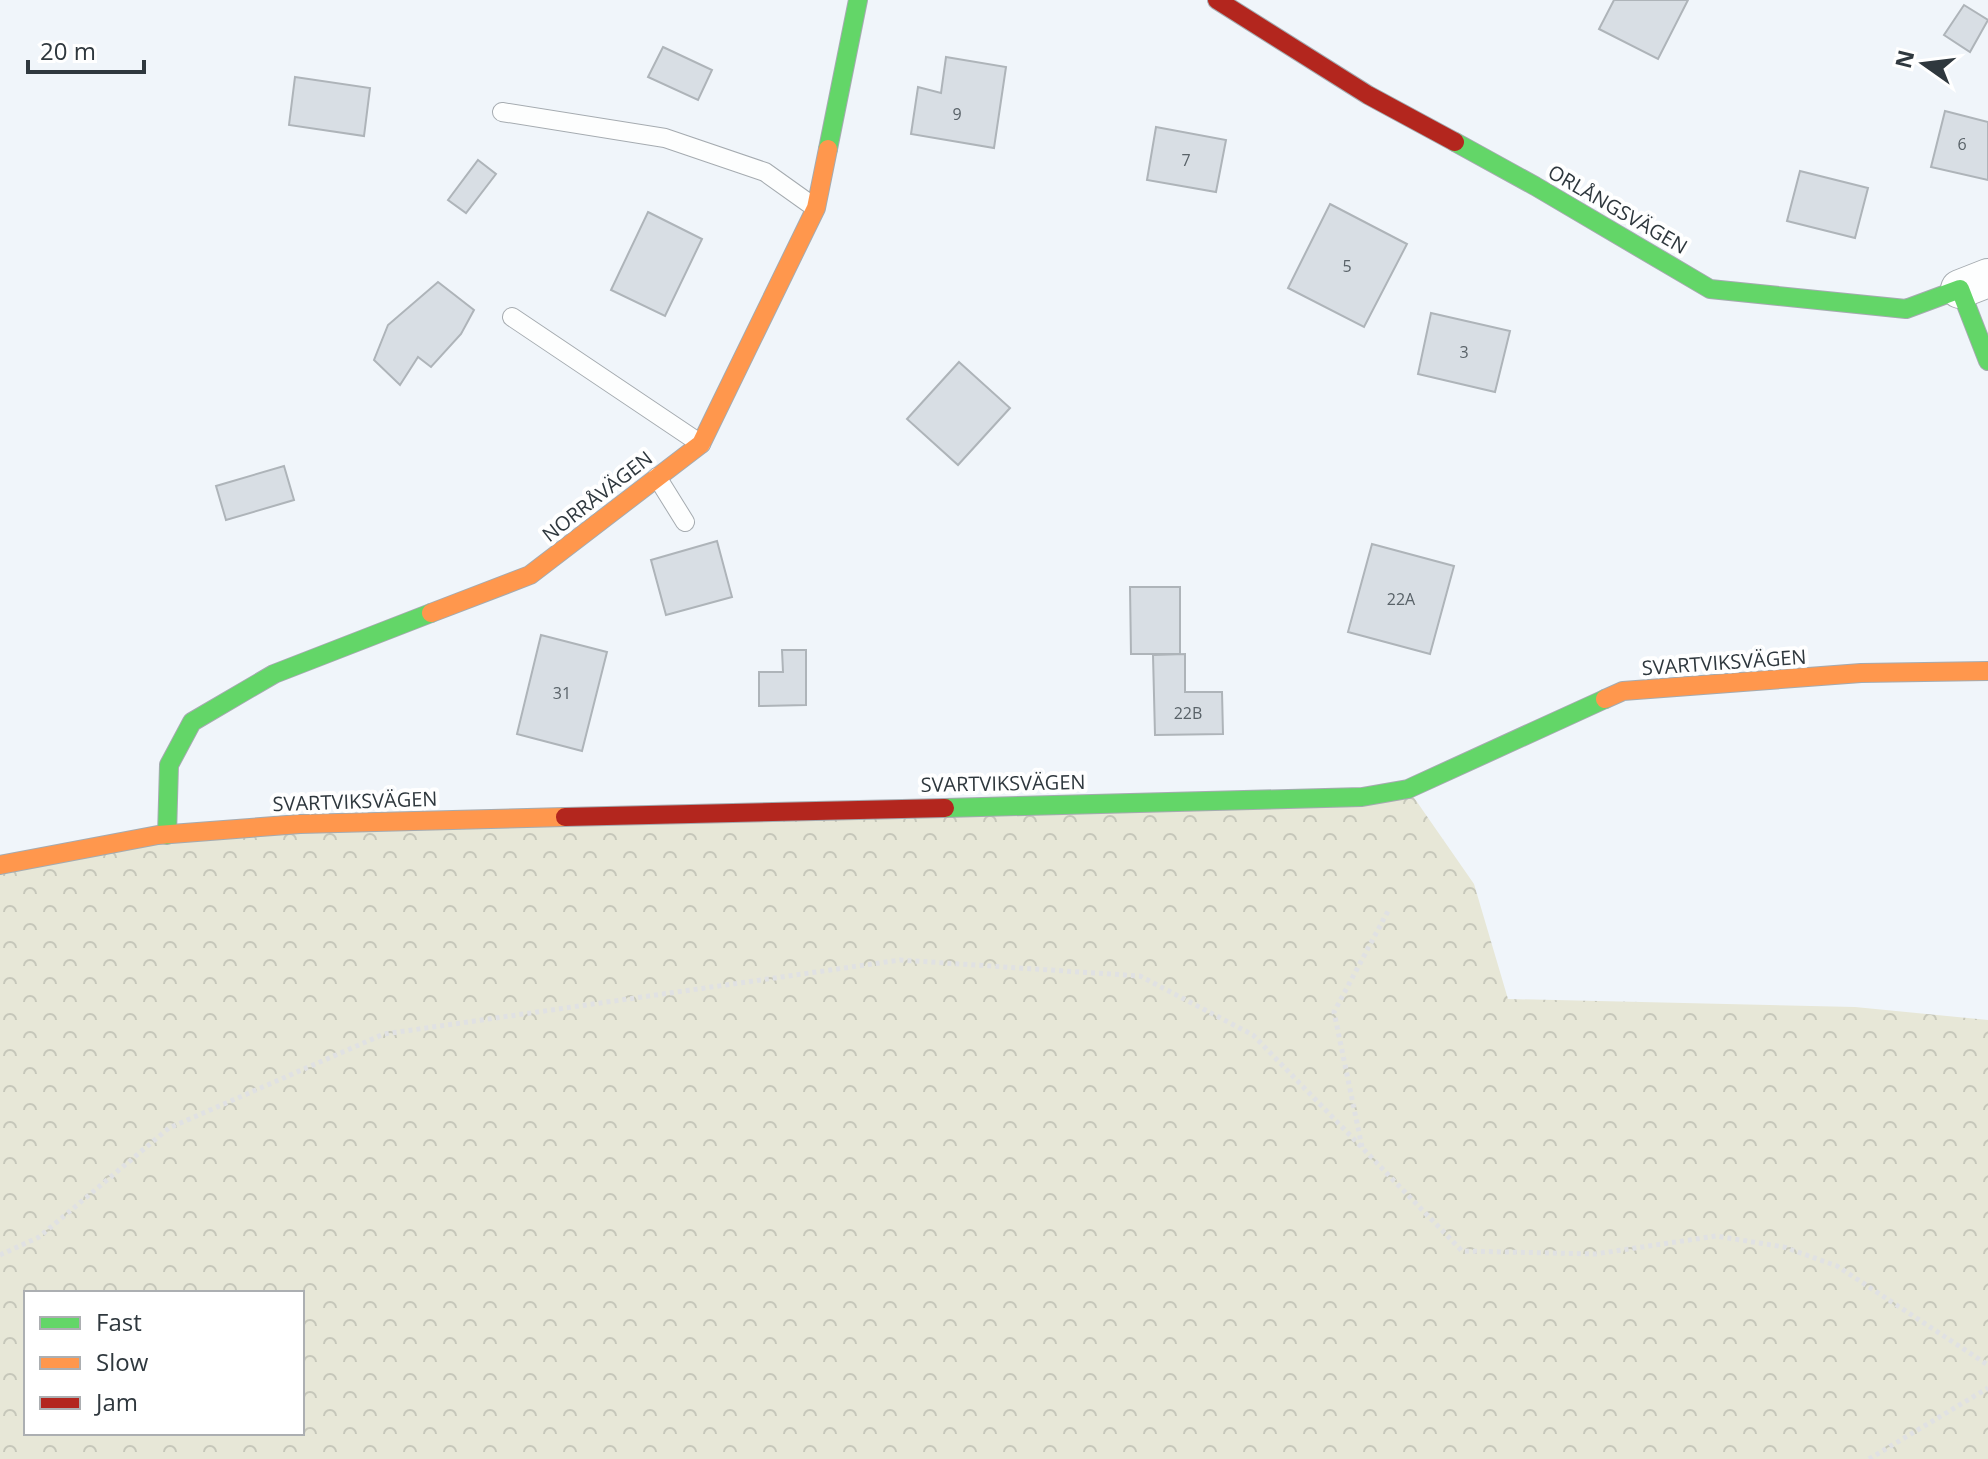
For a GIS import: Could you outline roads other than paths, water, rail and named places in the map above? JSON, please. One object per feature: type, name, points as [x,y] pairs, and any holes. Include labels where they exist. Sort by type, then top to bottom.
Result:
[{"type":"street","name":"NORRÅVÄGEN","points":[[167,835],[169,765],[192,722],[274,674],[530,575],[701,444],[816,208],[858,0]]},
{"type":"street","name":"ORLÅNGSVÄGEN","points":[[1217,0],[1368,95],[1535,186],[1710,289],[1906,309],[1974,284],[1988,361]]},
{"type":"street","name":"SVARTVIKSVÄGEN","points":[[0,865],[167,835],[300,824],[1362,797],[1408,789],[1623,691],[1861,673],[1988,671]]},
{"type":"lane","points":[[502,112],[665,138],[765,172],[816,208]]},
{"type":"lane","points":[[512,317],[701,444]]},
{"type":"lane","points":[[657,477],[685,522]]}]
